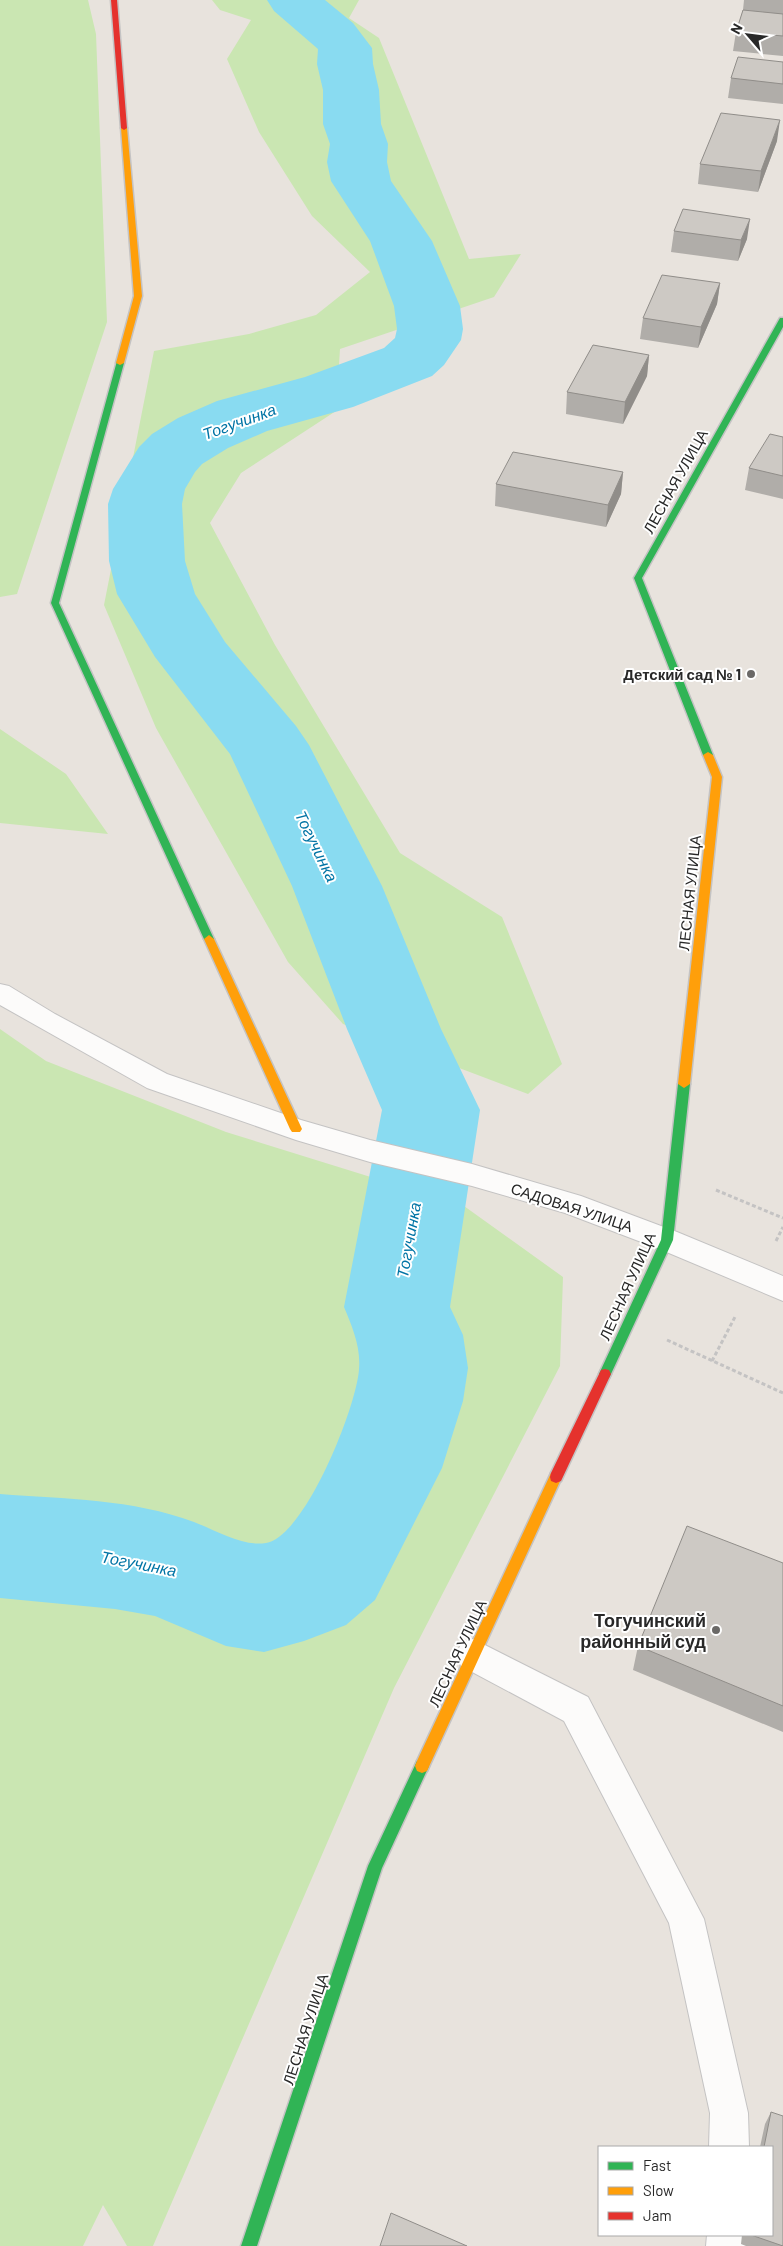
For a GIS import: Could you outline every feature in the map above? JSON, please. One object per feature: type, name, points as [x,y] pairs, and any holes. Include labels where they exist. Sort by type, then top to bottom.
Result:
[{"type":"street","points":[[114,0],[138,296],[55,603],[296,1129]]},
{"type":"street","name":"ЛЕСНАЯ УЛИЦА","points":[[249,2246],[375,1866],[667,1240],[717,778],[638,578],[783,320]]},
{"type":"street","name":"САДОВАЯ УЛИЦА","points":[[0,993],[46,1022],[157,1081],[296,1129],[370,1151],[472,1175],[571,1204],[667,1240],[783,1289]]},
{"type":"street","points":[[473,1655],[576,1709],[686,1919],[729,2113],[729,2146]]},
{"type":"path","points":[[674,1173],[783,1218]]},
{"type":"path","points":[[628,1323],[783,1393]]},
{"type":"green space","points":[[0,0],[88,0],[96,34],[107,322],[17,594],[0,597]]},
{"type":"green space","points":[[212,0],[359,0],[349,18],[379,38],[469,259],[521,254],[494,297],[340,349],[336,411],[241,473],[210,523],[275,645],[400,853],[502,917],[562,1064],[528,1094],[343,1024],[288,962],[156,728],[104,605],[154,351],[249,334],[316,315],[370,272],[312,216],[259,132],[227,59],[251,20],[220,10]]},
{"type":"green space","points":[[0,729],[66,774],[108,834],[0,823]]},
{"type":"green space","points":[[0,1029],[46,1061],[226,1132],[464,1206],[563,1277],[560,1366],[394,1688],[153,2246],[127,2246],[103,2205],[83,2246],[0,2246]]},
{"type":"building","points":[[743,10],[783,14],[783,36],[736,32]]},
{"type":"building","points":[[738,57],[783,62],[783,84],[731,78]]},
{"type":"building","points":[[721,113],[780,120],[761,171],[700,164]]},
{"type":"building","points":[[683,209],[750,219],[741,240],[674,231]]},
{"type":"building","points":[[662,275],[720,283],[701,327],[643,318]]},
{"type":"building","points":[[593,345],[649,355],[625,402],[567,392]]},
{"type":"building","points":[[770,434],[783,437],[783,476],[749,468]]},
{"type":"building","points":[[513,452],[623,472],[608,505],[496,484]]},
{"type":"building","name":"Тогучинский районный суд","points":[[687,1526],[783,1563],[783,1706],[638,1646]]},
{"type":"building","points":[[771,2112],[783,2116],[783,2246],[754,2236],[773,2236],[773,2146],[764,2146]]},
{"type":"building","points":[[391,2213],[467,2246],[380,2246]]},
{"type":"waterway","name":"Тогучинка","points":[[0,1546],[115,1556],[155,1563],[190,1574],[226,1592],[264,1598],[304,1587],[334,1563],[386,1468],[408,1401],[414,1368],[409,1335],[397,1307],[431,1110],[394,1029],[337,886],[267,745],[195,657],[156,594],[147,561],[145,504],[149,489],[164,462],[177,449],[203,433],[242,416],[329,392],[408,362],[428,340],[430,329],[427,306],[401,241],[361,181],[357,162],[359,144],[352,124],[351,90],[345,64],[345,48],[334,34],[293,0]]},
{"type":"traffic: fast","points":[[708,755],[638,578],[783,320]]},
{"type":"traffic: fast","points":[[120,363],[55,603],[209,939]]},
{"type":"traffic: fast","points":[[605,1374],[667,1240],[684,1084]]},
{"type":"traffic: fast","points":[[249,2246],[375,1866],[422,1766]]},
{"type":"traffic: slow","points":[[120,363],[138,296],[124,128]]},
{"type":"traffic: slow","points":[[684,1084],[717,777],[708,755]]},
{"type":"traffic: slow","points":[[209,939],[296,1129]]},
{"type":"traffic: slow","points":[[422,1766],[556,1477]]},
{"type":"traffic: jam","points":[[114,0],[124,128]]},
{"type":"traffic: jam","points":[[556,1477],[605,1374]]},
{"type":"place","name":"Детский сад № 1","points":[[751,674]]},
{"type":"place","name":"Тогучинский районный суд","points":[[716,1630]]}]
